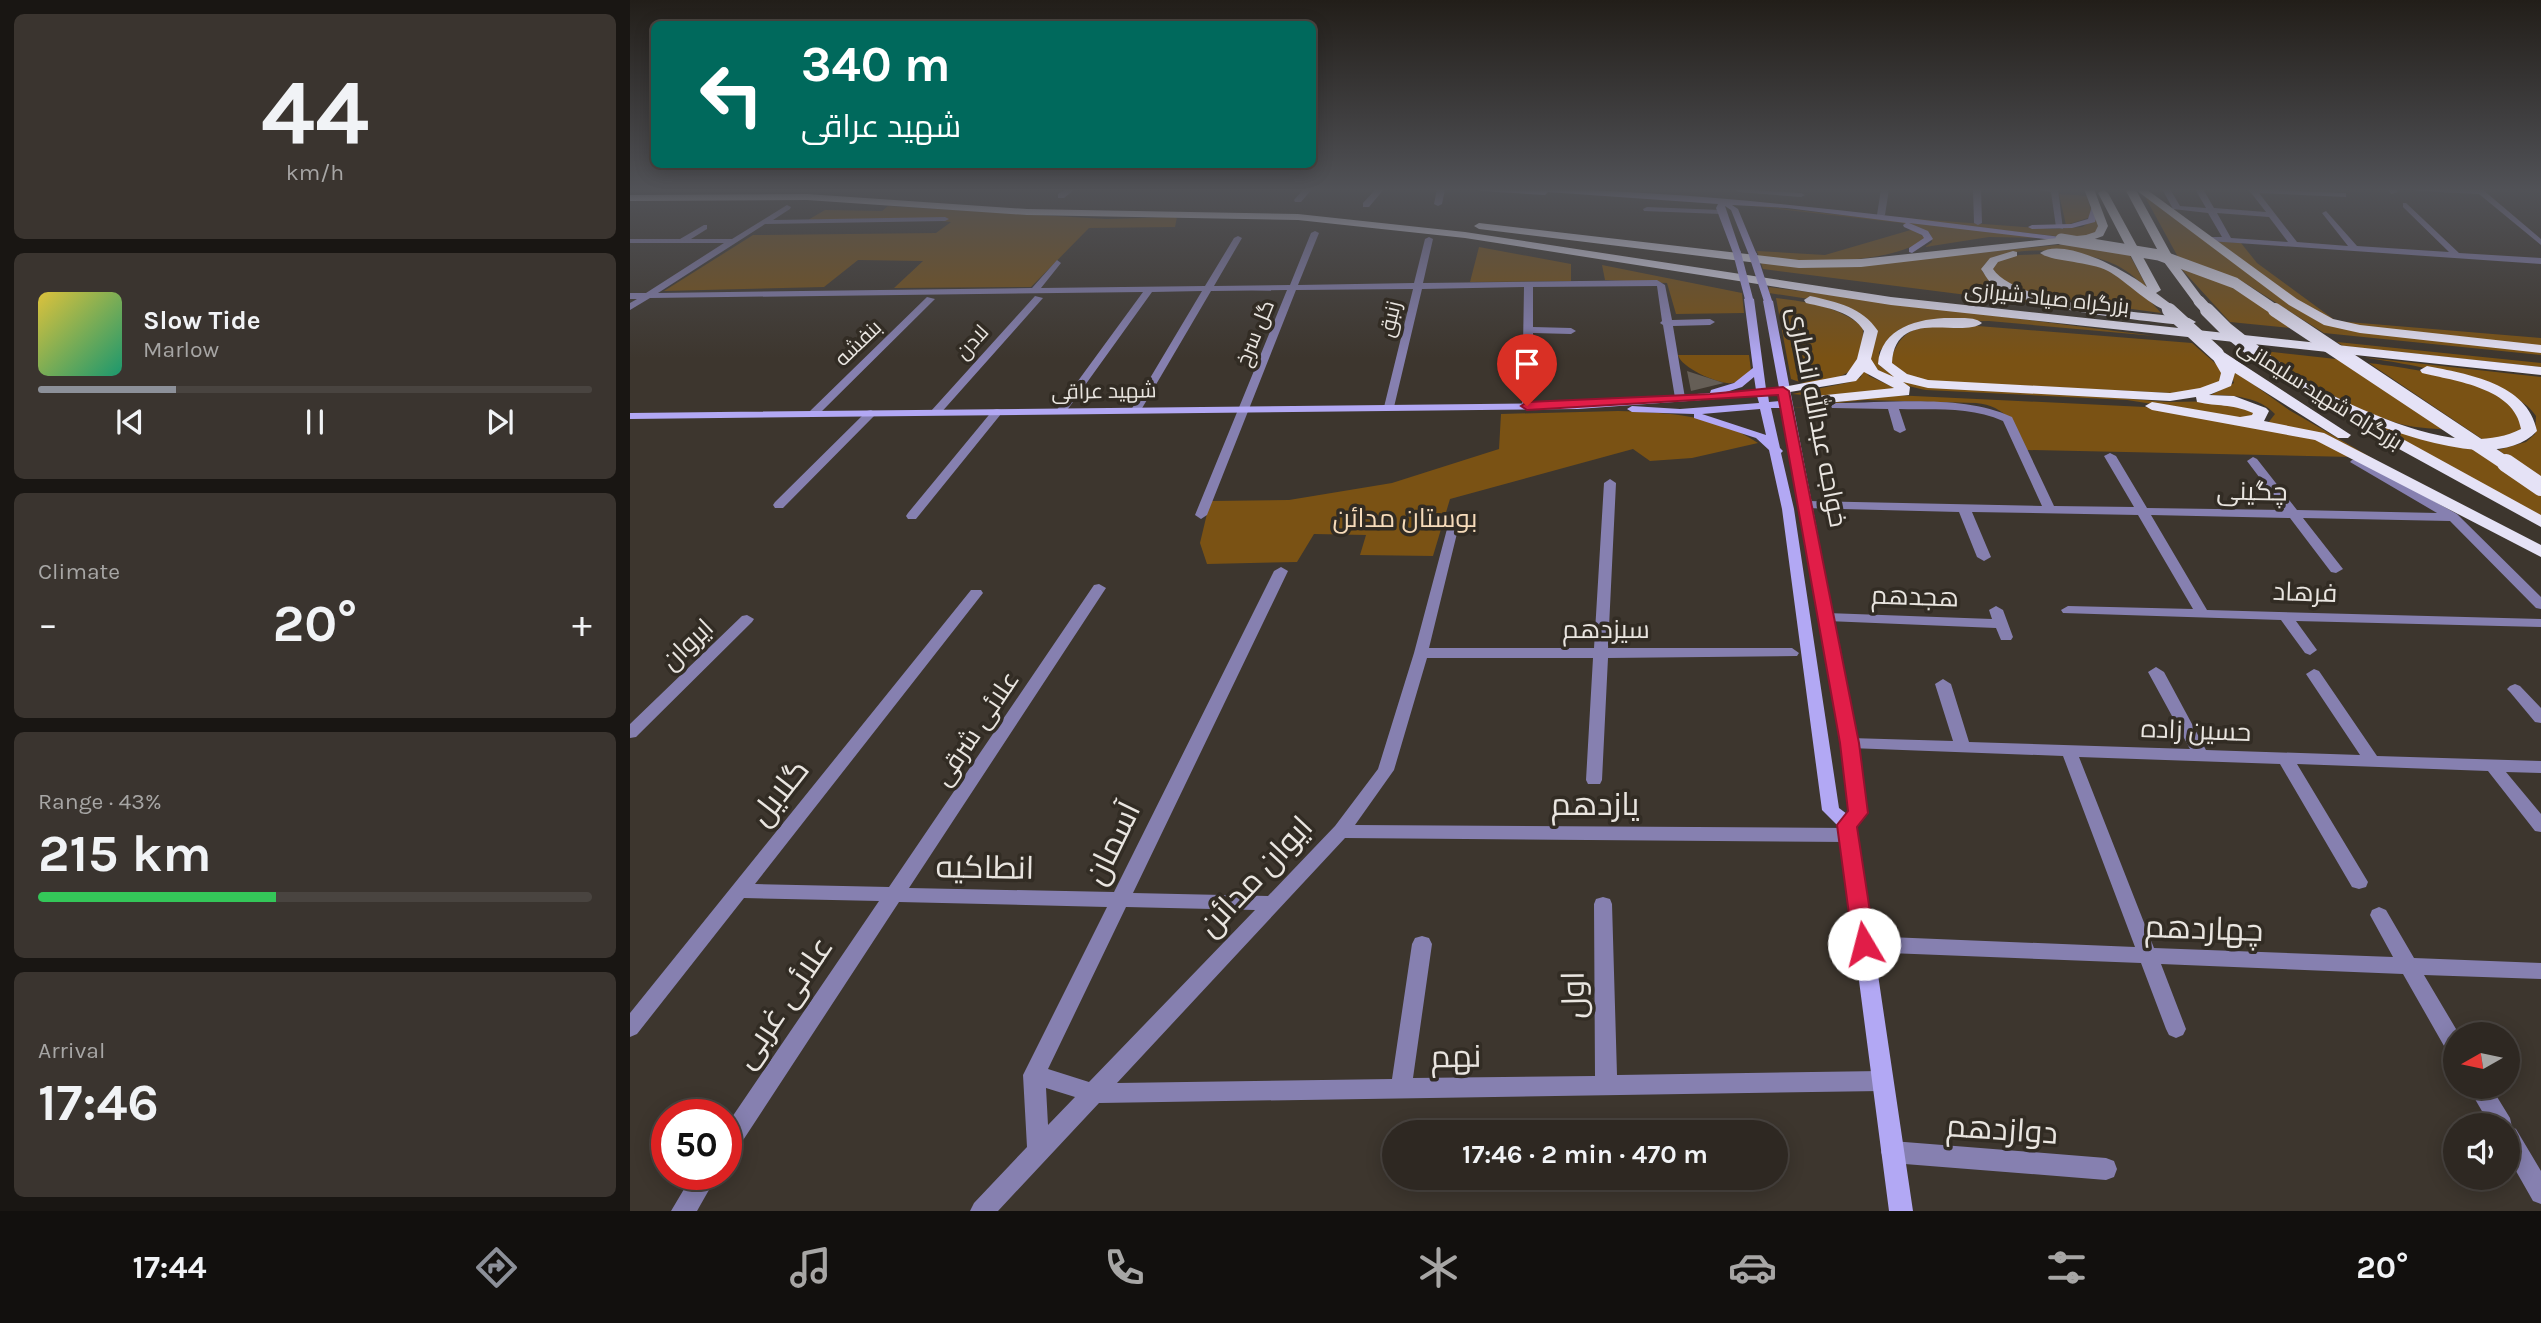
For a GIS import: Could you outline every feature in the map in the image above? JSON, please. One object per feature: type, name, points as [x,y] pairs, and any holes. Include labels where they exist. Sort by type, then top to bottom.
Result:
[{"type":"highway","points":[[1542,246],[1839,308],[1868,324],[1870,342],[1858,372],[1851,378],[1785,397]]},
{"type":"highway","name":"بزرگراه صیاد شیرازی","points":[[1560,246],[1891,301],[2541,372]]},
{"type":"highway","name":"بزرگراه صیاد شیرازی","points":[[1576,246],[1831,282],[2079,313],[2541,359]]},
{"type":"highway","points":[[1650,246],[1779,263],[1829,264],[2030,246]]},
{"type":"highway","points":[[1829,264],[1943,246]]},
{"type":"highway","points":[[2116,246],[2158,255],[2235,283],[2541,487]]},
{"type":"highway","name":"بزرگراه شهید سلیمانی","points":[[2131,246],[2167,308],[2217,354],[2269,391],[2541,552]]},
{"type":"highway","name":"بزرگراه شهید سلیمانی","points":[[2161,246],[2199,301],[2226,329],[2275,368],[2299,385],[2541,522]]},
{"type":"highway","points":[[2218,246],[2293,302],[2329,322],[2372,331],[2541,349]]},
{"type":"highway","points":[[2167,308],[2125,273],[2089,258],[2024,253],[1999,258],[1987,269],[1990,278],[2001,286],[2030,297],[2189,323]]},
{"type":"highway","points":[[2227,339],[2101,334],[1987,323],[1931,323],[1902,332],[1890,343],[1884,357],[1885,364],[1894,373],[1928,384],[2234,400],[2261,411],[2258,419],[2243,421]]},
{"type":"highway","points":[[2299,385],[2372,418],[2455,442],[2502,443],[2513,441],[2529,431],[2530,417],[2524,407],[2479,384],[2422,369],[2306,348]]},
{"type":"highway","points":[[2170,397],[2209,391],[2226,383],[2228,373],[2217,354]]},
{"type":"highway","points":[[1864,358],[1872,373],[1882,380],[1918,392]]},
{"type":"highway","points":[[1785,397],[1918,392],[2134,404],[2319,436],[2541,552]]},
{"type":"main road","name":"خواجه عبدالله انصاری","points":[[1734,246],[1749,299],[1764,400],[1788,509],[1831,810],[1847,830],[1901,1211]]},
{"type":"main road","name":"خواجه عبدالله انصاری","points":[[1749,246],[1768,300],[1850,743],[1858,813],[1847,830]]},
{"type":"main road","points":[[1912,250],[1919,246]]},
{"type":"main road","points":[[1686,398],[1738,385],[1759,368]]},
{"type":"main road","name":"شهید عراقی","points":[[1578,405],[1680,412],[1785,397]]},
{"type":"main road","name":"شهید عراقی","points":[[630,416],[1527,406],[1686,398],[1764,400]]},
{"type":"main road","points":[[1680,412],[1745,429],[1760,436],[1777,451]]},
{"type":"street","points":[[630,254],[644,246]]},
{"type":"street","points":[[630,307],[726,246]]},
{"type":"street","points":[[1136,410],[1233,246]]},
{"type":"street","name":"گل سرخ","points":[[1201,514],[1310,246]]},
{"type":"street","name":"زنبق","points":[[1389,407],[1427,246]]},
{"type":"street","points":[[2324,246],[2541,261]]},
{"type":"street","points":[[2447,246],[2456,255]]},
{"type":"street","name":"لادن","points":[[935,412],[1036,294],[1057,263]]},
{"type":"street","points":[[630,296],[1036,294],[1150,289],[1657,283],[1661,285],[1665,323],[1686,398]]},
{"type":"street","points":[[1527,406],[1529,284]]},
{"type":"street","points":[[1061,411],[1150,289]]},
{"type":"street","name":"بنفشه","points":[[813,414],[930,299]]},
{"type":"street","points":[[1529,326],[1563,322]]},
{"type":"street","points":[[1665,323],[1710,322]]},
{"type":"street","points":[[1529,326],[1571,331]]},
{"type":"street","points":[[1836,406],[1983,409],[2008,419],[2050,510]]},
{"type":"street","points":[[1892,406],[1900,430]]},
{"type":"street","points":[[912,516],[997,412]]},
{"type":"street","points":[[779,505],[871,413]]},
{"type":"street","points":[[2110,456],[2203,614]]},
{"type":"street","points":[[2253,461],[2336,569]]},
{"type":"street","points":[[2356,462],[2454,517],[2541,605]]},
{"type":"street","points":[[1594,780],[1610,482]]},
{"type":"street","name":"چگینی","points":[[1807,505],[2454,517]]},
{"type":"street","points":[[1964,508],[1984,557]]},
{"type":"street","name":"ایوان مدائن","points":[[982,1211],[1341,831],[1386,770],[1421,653],[1455,517]]},
{"type":"street","name":"آسمان","points":[[1039,1151],[1034,1075],[1281,571]]},
{"type":"street","name":"علائی شرقی","points":[[894,895],[1099,588]]},
{"type":"street","name":"گلایل","points":[[630,1028],[976,593]]},
{"type":"street","name":"فرهاد","points":[[2068,610],[2541,623]]},
{"type":"street","points":[[2285,616],[2310,650]]},
{"type":"street","name":"هجدهم","points":[[1827,617],[2001,624]]},
{"type":"street","name":"ایروان","points":[[630,733],[747,619]]},
{"type":"street","name":"سیزدهم","points":[[1421,653],[1792,653]]},
{"type":"street","points":[[2156,673],[2201,755]]},
{"type":"street","points":[[2314,674],[2372,761]]},
{"type":"street","points":[[1943,684],[1963,747]]},
{"type":"street","points":[[2515,689],[2541,718]]},
{"type":"street","name":"حسین زاده","points":[[1850,743],[2541,767]]},
{"type":"street","points":[[2069,751],[2176,1029]]},
{"type":"street","points":[[2285,758],[2359,882]]},
{"type":"street","points":[[2491,765],[2541,826]]},
{"type":"street","name":"یازدهم","points":[[1341,831],[1847,830]]},
{"type":"street","name":"انطاکیه","points":[[738,891],[1273,903]]},
{"type":"street","name":"علائی غربی","points":[[742,1122],[894,895]]},
{"type":"street","name":"اول","points":[[1603,904],[1606,1086]]},
{"type":"street","points":[[2379,915],[2443,1025]]},
{"type":"street","points":[[1401,1088],[1422,944]]},
{"type":"street","name":"چهاردهم","points":[[1864,944],[2541,971]]},
{"type":"street","name":"نهم","points":[[1034,1075],[1093,1093],[1881,1081]]},
{"type":"street","name":"دوازدهم","points":[[1892,1152],[2106,1169]]},
{"type":"street","points":[[2520,1157],[2541,1193]]},
{"type":"street","points":[[683,1211],[697,1190]]},
{"type":"green space","points":[[736,246],[1072,246],[1031,287],[894,288],[923,261],[858,260],[824,287],[664,291]]},
{"type":"green space","points":[[1857,246],[1914,246],[1868,258],[1823,261],[1760,260],[1757,251],[1825,255]]},
{"type":"green space","points":[[2052,246],[2095,246],[2127,250],[2150,293],[2134,277],[2116,265],[2087,256],[2048,251],[2011,253],[1995,258],[1984,265],[1982,271],[1993,284],[2062,307],[1763,269],[1761,263],[1865,264]]},
{"type":"green space","points":[[2172,246],[2216,246],[2323,321],[2541,350],[2541,355],[2324,333],[2245,283],[2178,257]]},
{"type":"green space","points":[[2221,246],[2243,246],[2257,263],[2336,321],[2541,338],[2541,347],[2342,324],[2311,312]]},
{"type":"green space","points":[[1479,247],[1571,264],[1571,281],[1470,282]]},
{"type":"green space","points":[[2046,254],[2094,261],[2143,293],[2161,313],[2031,295],[1993,276],[1992,266],[2002,259]]},
{"type":"green space","points":[[2176,263],[2215,277],[2300,329],[2230,322]]},
{"type":"green space","points":[[1602,265],[1742,293],[1744,313],[1676,314],[1667,283],[1605,280]]},
{"type":"green space","points":[[1769,287],[2155,336],[1989,321],[1918,322],[1898,330],[1879,352],[1880,366],[1898,379],[2167,402],[2228,401],[2242,403],[2257,415],[2241,418],[2127,400],[1926,390],[1910,386],[1887,377],[1869,360],[1875,332],[1829,302],[1769,293]]},
{"type":"green space","points":[[1776,298],[1811,303],[1833,310],[1863,327],[1860,358],[1851,370],[1844,375],[1819,382],[1803,383],[1791,379]]},
{"type":"green space","points":[[1953,324],[2192,343],[2223,370],[2223,380],[2207,388],[2172,393],[1924,381],[1906,376],[1890,363],[1900,341],[1912,331]]},
{"type":"green space","points":[[2337,342],[2541,363],[2541,367],[2343,346]]},
{"type":"green space","points":[[2264,351],[2345,360],[2448,430],[2400,424],[2359,409],[2310,382]]},
{"type":"green space","points":[[1678,355],[1749,355],[1751,370],[1738,381],[1726,383],[1693,370]]},
{"type":"green space","points":[[2361,357],[2541,377],[2541,478],[2498,450],[2526,442],[2535,434],[2536,416],[2524,403],[2506,392],[2456,375]]},
{"type":"green space","points":[[2369,363],[2443,375],[2483,387],[2509,402],[2524,424],[2519,431],[2488,443]]},
{"type":"green space","points":[[2229,367],[2289,410],[2429,491],[2333,439],[2268,423],[2275,414],[2261,404],[2237,397],[2211,395],[2234,383]]},
{"type":"green space","points":[[1863,368],[1869,376],[1897,389],[1816,396],[1792,394],[1851,382],[1861,377]]},
{"type":"green space","points":[[1893,395],[2145,407],[2311,436],[2352,457],[2027,450],[2009,418],[1995,408],[1976,403],[1864,400],[1786,409]]},
{"type":"green space","name":"بوستان مدائن","points":[[1618,411],[1691,417],[1725,426],[1758,443],[1692,458],[1650,461],[1633,449],[1450,499],[1433,556],[1360,555],[1366,535],[1314,534],[1297,562],[1207,564],[1200,543],[1210,501],[1289,500],[1392,483],[1499,449],[1501,414]]},
{"type":"green space","points":[[2350,412],[2478,450],[2541,493],[2541,517]]},
{"type":"building","points":[[1687,371],[1724,383],[1691,391]]},
{"type":"route","points":[[1527,406],[1710,398],[1783,391],[1850,743],[1858,813],[1847,825],[1864,944]]}]
